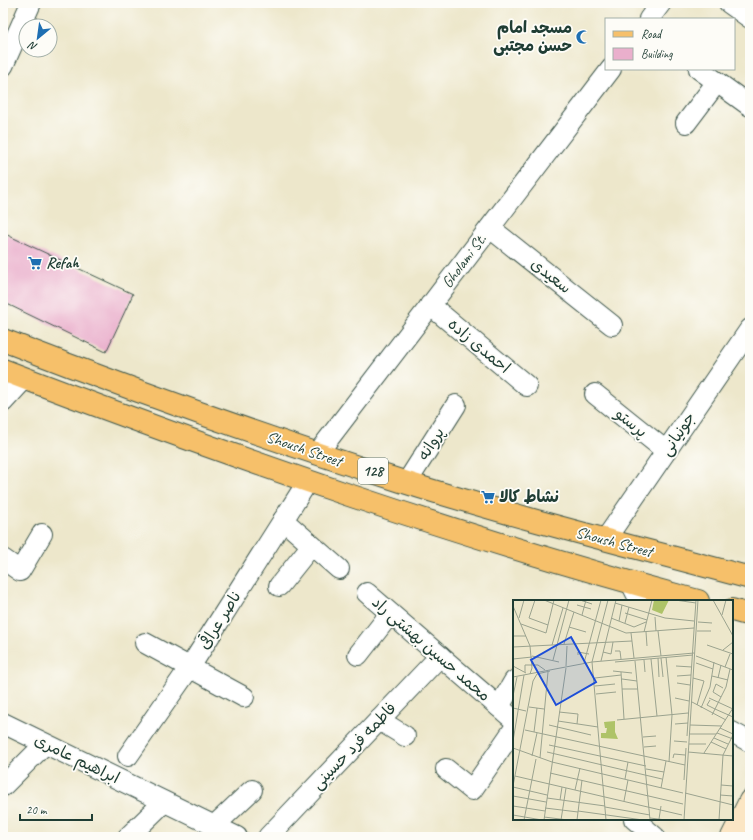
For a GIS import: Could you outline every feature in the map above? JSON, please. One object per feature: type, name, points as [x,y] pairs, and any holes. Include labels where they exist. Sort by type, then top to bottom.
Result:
[{"type":"main road","name":"Shoush Street","points":[[3,340],[97,376],[317,454],[606,540],[750,578]]},
{"type":"main road","name":"Shoush Street","points":[[3,370],[308,482],[636,592],[691,600]]},
{"type":"main road","points":[[733,610],[750,615]]},
{"type":"street","points":[[3,66],[31,3]]},
{"type":"street","points":[[650,18],[661,3]]},
{"type":"street","points":[[729,3],[750,18]]},
{"type":"street","name":"Gholami St.","points":[[317,454],[610,70]]},
{"type":"street","points":[[700,70],[750,106]]},
{"type":"street","points":[[686,123],[717,82]]},
{"type":"street","name":"سعیدی","points":[[490,228],[612,325]]},
{"type":"street","name":"احمدی زاده","points":[[430,305],[527,386]]},
{"type":"street","name":"جونیانی","points":[[606,540],[750,329]]},
{"type":"street","points":[[3,402],[26,378]]},
{"type":"street","name":"پرستو","points":[[595,394],[666,451]]},
{"type":"street","name":"پروانه","points":[[407,482],[456,405]]},
{"type":"street","name":"ناصر عراقی","points":[[128,756],[190,667],[308,482]]},
{"type":"street","points":[[283,520],[339,569]]},
{"type":"street","points":[[8,566],[42,534]]},
{"type":"street","points":[[279,586],[311,546]]},
{"type":"street","name":"محمد حسین بهشتی راد","points":[[367,593],[513,719]]},
{"type":"street","points":[[358,655],[390,614]]},
{"type":"street","points":[[145,643],[244,697]]},
{"type":"street","name":"فاطمه فرد حسینی","points":[[268,837],[440,656]]},
{"type":"street","points":[[499,706],[513,683]]},
{"type":"street","points":[[379,720],[405,736]]},
{"type":"street","name":"ابراهیم عامری","points":[[3,723],[237,837]]},
{"type":"street","points":[[446,769],[472,790],[513,730]]},
{"type":"street","points":[[733,733],[750,742]]},
{"type":"street","points":[[3,786],[45,744]]},
{"type":"street","points":[[214,826],[252,790]]},
{"type":"street","points":[[732,837],[750,800]]},
{"type":"street","points":[[128,837],[164,802]]},
{"type":"street","points":[[635,820],[655,837]]},
{"type":"building","name":"Refah","points":[[3,233],[133,294],[106,352],[3,302]]},
{"type":"place","name":"مسجد امام حسن مجتبی","points":[[583,37]]},
{"type":"place","name":"Refah","points":[[35,263]]},
{"type":"place","name":"نشاط کالا","points":[[488,497]]}]
